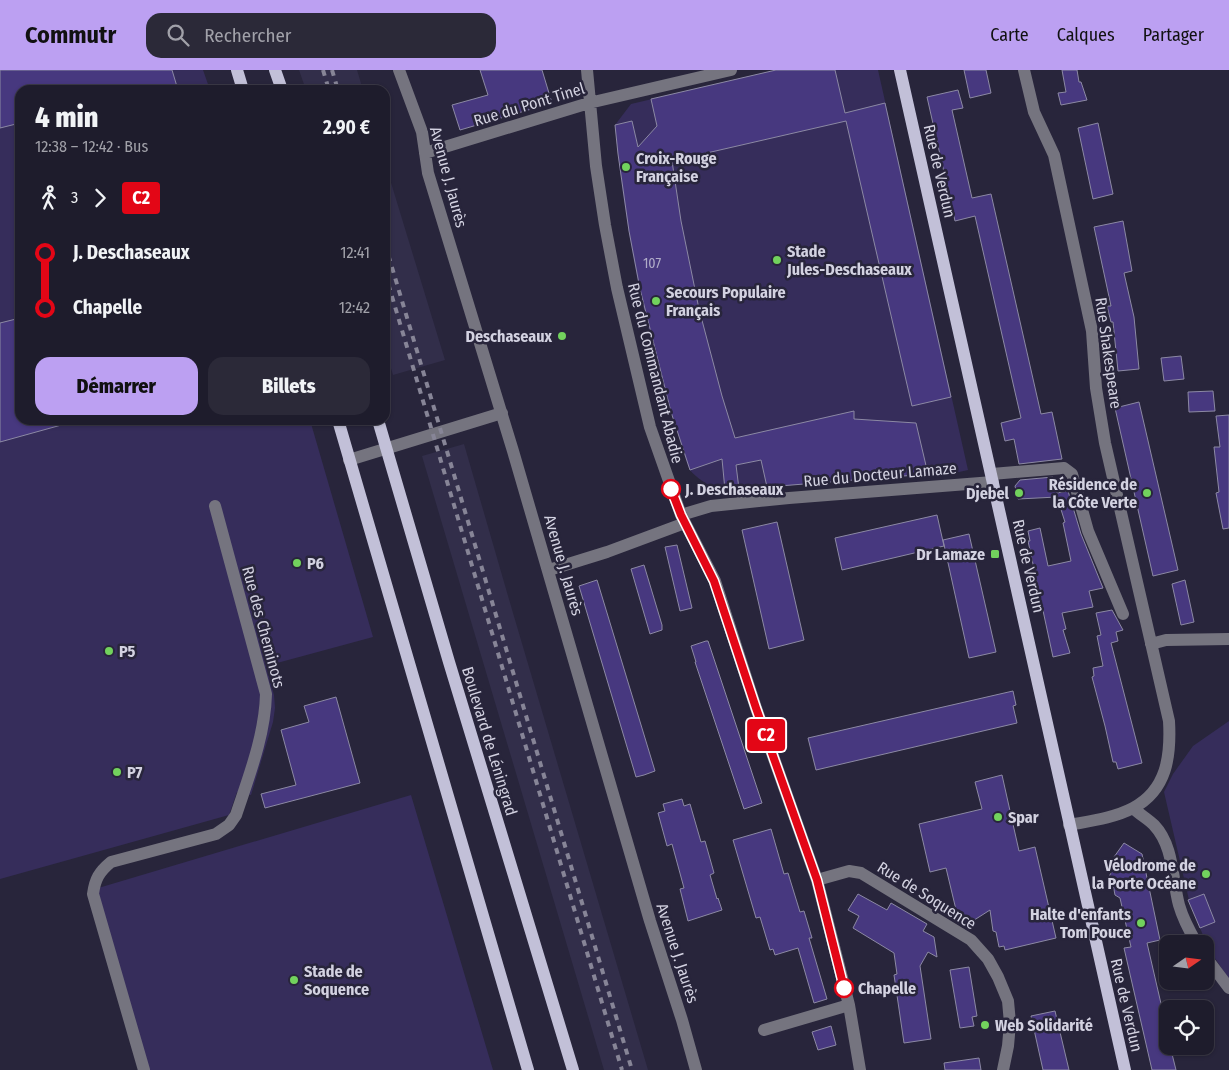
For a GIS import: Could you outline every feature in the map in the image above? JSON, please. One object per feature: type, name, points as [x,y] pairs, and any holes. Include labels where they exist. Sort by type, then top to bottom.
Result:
[{"type":"main road","points":[[237,70],[242,85]]},
{"type":"main road","points":[[275,70],[280,85]]},
{"type":"main road","name":"Rue de Verdun","points":[[900,70],[1125,1070]]},
{"type":"main road","points":[[339,425],[528,1070]]},
{"type":"main road","name":"Boulevard de Léningrad","points":[[379,425],[573,1070]]},
{"type":"street","name":"Avenue J. Jaurès","points":[[399,70],[422,132],[428,173],[502,413],[696,1070]]},
{"type":"street","name":"Rue du Commandant Abadie","points":[[587,70],[597,174],[617,288],[650,427],[683,519],[714,581],[756,708],[817,880],[848,1005],[860,1070]]},
{"type":"street","name":"Rue du Pont Tinel","points":[[425,153],[589,102],[731,70]]},
{"type":"street","name":"Rue Shakespeare","points":[[1024,70],[1034,112],[1054,155],[1092,331],[1096,388],[1105,444],[1168,721],[1168,761],[1161,780],[1149,796],[1133,808]]},
{"type":"street","points":[[349,460],[502,413]]},
{"type":"street","name":"Rue du Docteur Lamaze","points":[[548,570],[607,552],[711,506],[992,478],[1064,468],[1072,474],[1088,531],[1123,614]]},
{"type":"street","name":"Rue des Cheminots","points":[[144,1070],[93,894],[95,880],[111,862],[216,834],[229,825],[236,815],[263,726],[266,710],[266,694],[215,506]]},
{"type":"street","points":[[1151,644],[1166,640],[1229,639]]},
{"type":"street","points":[[1069,825],[1117,814],[1133,808],[1154,826],[1162,837],[1169,854],[1179,906],[1192,935]]},
{"type":"street","name":"Rue de Soquence","points":[[817,880],[849,871],[862,873],[971,940],[988,959],[1006,994],[1010,1023],[1003,1070]]},
{"type":"street","points":[[1214,968],[1229,988]]},
{"type":"street","points":[[764,1030],[848,1005]]},
{"type":"shaded area","points":[[0,70],[203,70],[208,85],[15,85],[15,425],[311,425],[373,637],[266,666],[274,695],[273,722],[251,795],[237,792],[229,815],[0,879]]},
{"type":"shaded area","points":[[299,70],[357,70],[362,85],[304,85]]},
{"type":"shaded area","name":"Stade Jules-Deschaseaux","points":[[776,70],[878,70],[968,470],[717,491],[695,476],[688,467],[664,387],[645,313],[630,238],[615,125],[631,104]]},
{"type":"shaded area","points":[[390,179],[445,360],[393,375],[390,365]]},
{"type":"shaded area","points":[[464,444],[648,1070],[604,1070],[422,456]]},
{"type":"shaded area","name":"Vélodrome de la Porte Océane","points":[[1229,721],[1229,979],[1214,957],[1214,935],[1203,935],[1189,900],[1164,792],[1173,774],[1193,746]]},
{"type":"shaded area","name":"Stade de Soquence","points":[[411,795],[493,1070],[149,1070],[95,889]]},
{"type":"building","points":[[0,70],[172,70],[176,85],[15,85],[15,124],[0,128]]},
{"type":"building","points":[[480,70],[542,70],[552,103],[460,130],[452,105],[488,95]]},
{"type":"building","points":[[776,70],[835,70],[845,113],[885,103],[951,397],[912,406],[846,121],[672,161],[681,221],[699,309],[735,438],[854,411],[854,419],[916,423],[928,474],[767,487],[761,460],[736,465],[739,489],[725,490],[722,459],[690,470],[671,412],[640,289],[629,231],[615,125],[632,121],[638,147],[657,126],[651,99]]},
{"type":"building","points":[[964,70],[986,70],[991,93],[970,98]]},
{"type":"building","points":[[1062,70],[1077,70],[1079,82],[1081,82],[1087,100],[1061,105],[1058,93],[1066,92]]},
{"type":"building","points":[[958,90],[963,108],[952,110],[972,198],[991,194],[1041,414],[1052,412],[1062,459],[1019,464],[1014,439],[1005,441],[1001,423],[1021,418],[975,216],[955,221],[927,97]]},
{"type":"building","points":[[1098,123],[1113,194],[1093,199],[1078,128]]},
{"type":"building","points":[[1123,221],[1132,271],[1124,273],[1134,317],[1139,369],[1118,371],[1113,322],[1111,322],[1107,306],[1111,306],[1094,227]]},
{"type":"building","points":[[15,319],[15,425],[61,425],[0,442],[0,323]]},
{"type":"building","points":[[1181,356],[1184,379],[1164,381],[1161,358]]},
{"type":"building","points":[[1213,391],[1215,411],[1189,412],[1188,392]]},
{"type":"building","name":"Résidence de la Côte Verte","points":[[1139,402],[1178,570],[1153,576],[1115,408]]},
{"type":"building","points":[[1229,415],[1229,528],[1223,529],[1216,493],[1219,492],[1214,447],[1220,447],[1216,416]]},
{"type":"building","points":[[1053,477],[1057,493],[1068,491],[1081,534],[1103,588],[1089,591],[1093,607],[1062,613],[1066,629],[1063,630],[1070,653],[1053,657],[1028,541],[1030,541],[1028,531],[1040,528],[1048,566],[1071,561],[1063,523],[1065,522],[1057,497],[1018,499],[1015,486],[1020,480]]},
{"type":"building","points":[[937,515],[944,546],[842,570],[835,538]]},
{"type":"building","points":[[777,522],[804,640],[769,649],[742,530]]},
{"type":"building","points":[[969,534],[996,652],[969,658],[943,540]]},
{"type":"building","points":[[677,545],[692,608],[680,611],[665,547]]},
{"type":"building","points":[[644,565],[662,625],[662,630],[650,634],[631,569]]},
{"type":"building","points":[[597,580],[655,771],[636,777],[579,586]]},
{"type":"building","points":[[1185,580],[1194,622],[1181,625],[1172,584]]},
{"type":"building","points":[[1112,610],[1123,630],[1116,632],[1118,641],[1111,643],[1142,763],[1118,769],[1116,762],[1113,762],[1092,677],[1094,676],[1093,668],[1103,666],[1097,636],[1101,635],[1096,613]]},
{"type":"building","points":[[708,641],[762,803],[744,809],[691,646]]},
{"type":"building","points":[[1013,691],[1016,705],[1013,706],[1017,723],[816,770],[808,738]]},
{"type":"building","points":[[336,697],[360,783],[265,808],[261,794],[296,785],[281,730],[309,722],[304,706]]},
{"type":"building","points":[[1002,775],[1019,851],[1035,847],[1056,938],[1005,950],[1004,946],[999,947],[996,932],[993,931],[990,910],[968,924],[958,918],[946,868],[930,872],[919,824],[982,809],[975,782]]},
{"type":"building","points":[[682,799],[684,806],[690,804],[701,842],[705,841],[714,873],[710,875],[722,910],[688,921],[680,889],[684,888],[672,844],[667,846],[658,813],[665,811],[663,804]]},
{"type":"building","points":[[771,829],[784,874],[788,873],[800,912],[804,911],[812,938],[809,938],[827,999],[814,1003],[798,948],[775,955],[773,949],[770,950],[760,917],[756,918],[733,840]]},
{"type":"building","points":[[1124,843],[1142,854],[1159,935],[1159,940],[1147,943],[1160,1000],[1159,1055],[1172,1055],[1176,1070],[1152,1070],[1124,948],[1131,947],[1120,898],[1115,895],[1112,879],[1109,877],[1116,859],[1114,857]]},
{"type":"building","points":[[858,894],[887,910],[891,903],[927,924],[923,931],[934,937],[937,957],[928,952],[920,966],[931,1039],[904,1043],[894,975],[897,974],[894,953],[853,928],[859,916],[848,910]]},
{"type":"building","points":[[1204,894],[1215,922],[1200,928],[1188,900]]},
{"type":"building","points":[[969,967],[977,1016],[972,1017],[974,1026],[960,1028],[950,970]]},
{"type":"building","points":[[1055,1011],[1069,1070],[1043,1070],[1031,1016]]},
{"type":"building","points":[[831,1026],[836,1045],[818,1050],[812,1032]]},
{"type":"building","points":[[979,1058],[981,1070],[945,1070],[944,1063]]},
{"type":"railway","points":[[323,70],[328,85]]},
{"type":"railway","points":[[332,70],[336,85]]},
{"type":"railway","points":[[390,261],[632,1070]]},
{"type":"railway","points":[[390,290],[622,1070]]},
{"type":"bus line","name":"C2","points":[[671,489],[681,515],[714,581],[756,708],[817,880],[844,988]]},
{"type":"place","name":"Croix-Rouge Française","points":[[626,167]]},
{"type":"place","name":"Stade Jules-Deschaseaux","points":[[777,260]]},
{"type":"place","name":"Secours Populaire Français","points":[[656,301]]},
{"type":"place","name":"Deschaseaux","points":[[562,336]]},
{"type":"place","name":"J. Deschaseaux","points":[[671,489]]},
{"type":"place","name":"Djebel","points":[[1019,493]]},
{"type":"place","name":"Résidence de la Côte Verte","points":[[1147,493]]},
{"type":"place","name":"Dr Lamaze","points":[[995,554]]},
{"type":"place","name":"P6","points":[[297,563]]},
{"type":"place","name":"P5","points":[[109,651]]},
{"type":"place","name":"P7","points":[[117,772]]},
{"type":"place","name":"Spar","points":[[998,817]]},
{"type":"place","name":"Vélodrome de la Porte Océane","points":[[1206,874]]},
{"type":"place","name":"Halte d'enfants Tom Pouce","points":[[1141,923]]},
{"type":"place","name":"Stade de Soquence","points":[[294,980]]},
{"type":"place","name":"Chapelle","points":[[844,988]]},
{"type":"place","name":"Web Solidarité","points":[[985,1025]]}]
